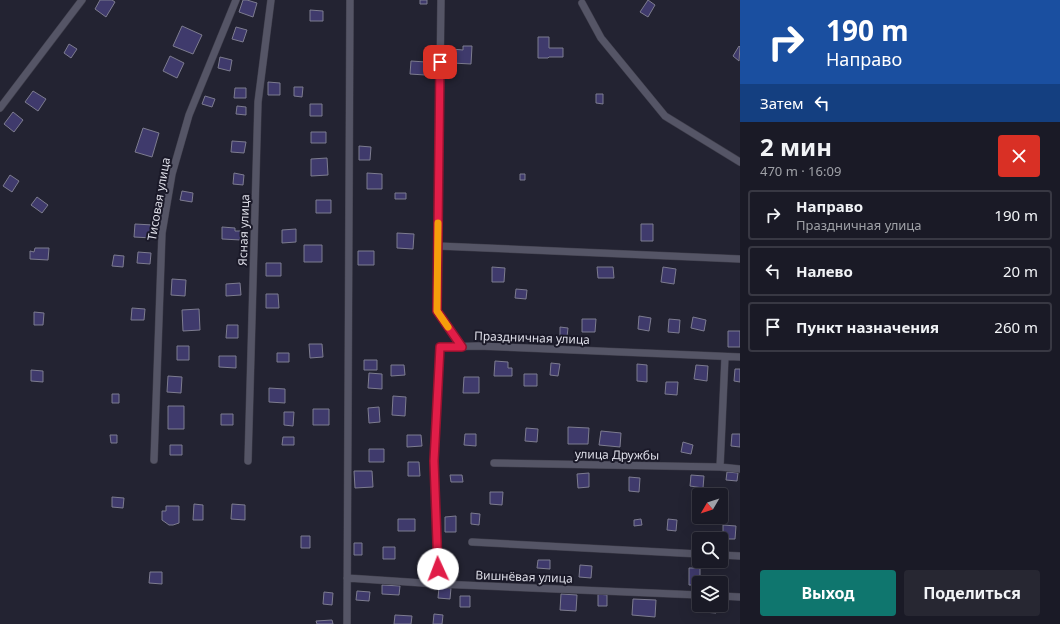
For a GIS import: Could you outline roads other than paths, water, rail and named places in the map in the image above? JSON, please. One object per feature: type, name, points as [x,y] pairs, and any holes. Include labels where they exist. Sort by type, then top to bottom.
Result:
[{"type":"street","points":[[0,108],[82,0]]},
{"type":"street","name":"Тисовая улица","points":[[154,460],[162,233],[172,174],[189,115],[236,0]]},
{"type":"street","name":"Ясная улица","points":[[248,461],[258,102],[271,0]]},
{"type":"street","points":[[348,624],[350,0]]},
{"type":"street","points":[[441,0],[437,311],[462,347]]},
{"type":"street","points":[[581,1],[601,38],[665,116],[740,162]]},
{"type":"street","points":[[438,246],[740,259]]},
{"type":"street","name":"Праздничная улица","points":[[438,584],[434,461],[440,347],[478,346],[740,358]]},
{"type":"street","points":[[720,468],[725,357]]},
{"type":"street","name":"улица Дружбы","points":[[494,463],[740,469]]},
{"type":"street","points":[[472,542],[692,554]]},
{"type":"street","points":[[728,555],[740,556]]},
{"type":"street","name":"Вишнёвая улица","points":[[347,578],[438,584],[692,595]]},
{"type":"street","points":[[728,596],[740,597]]}]
